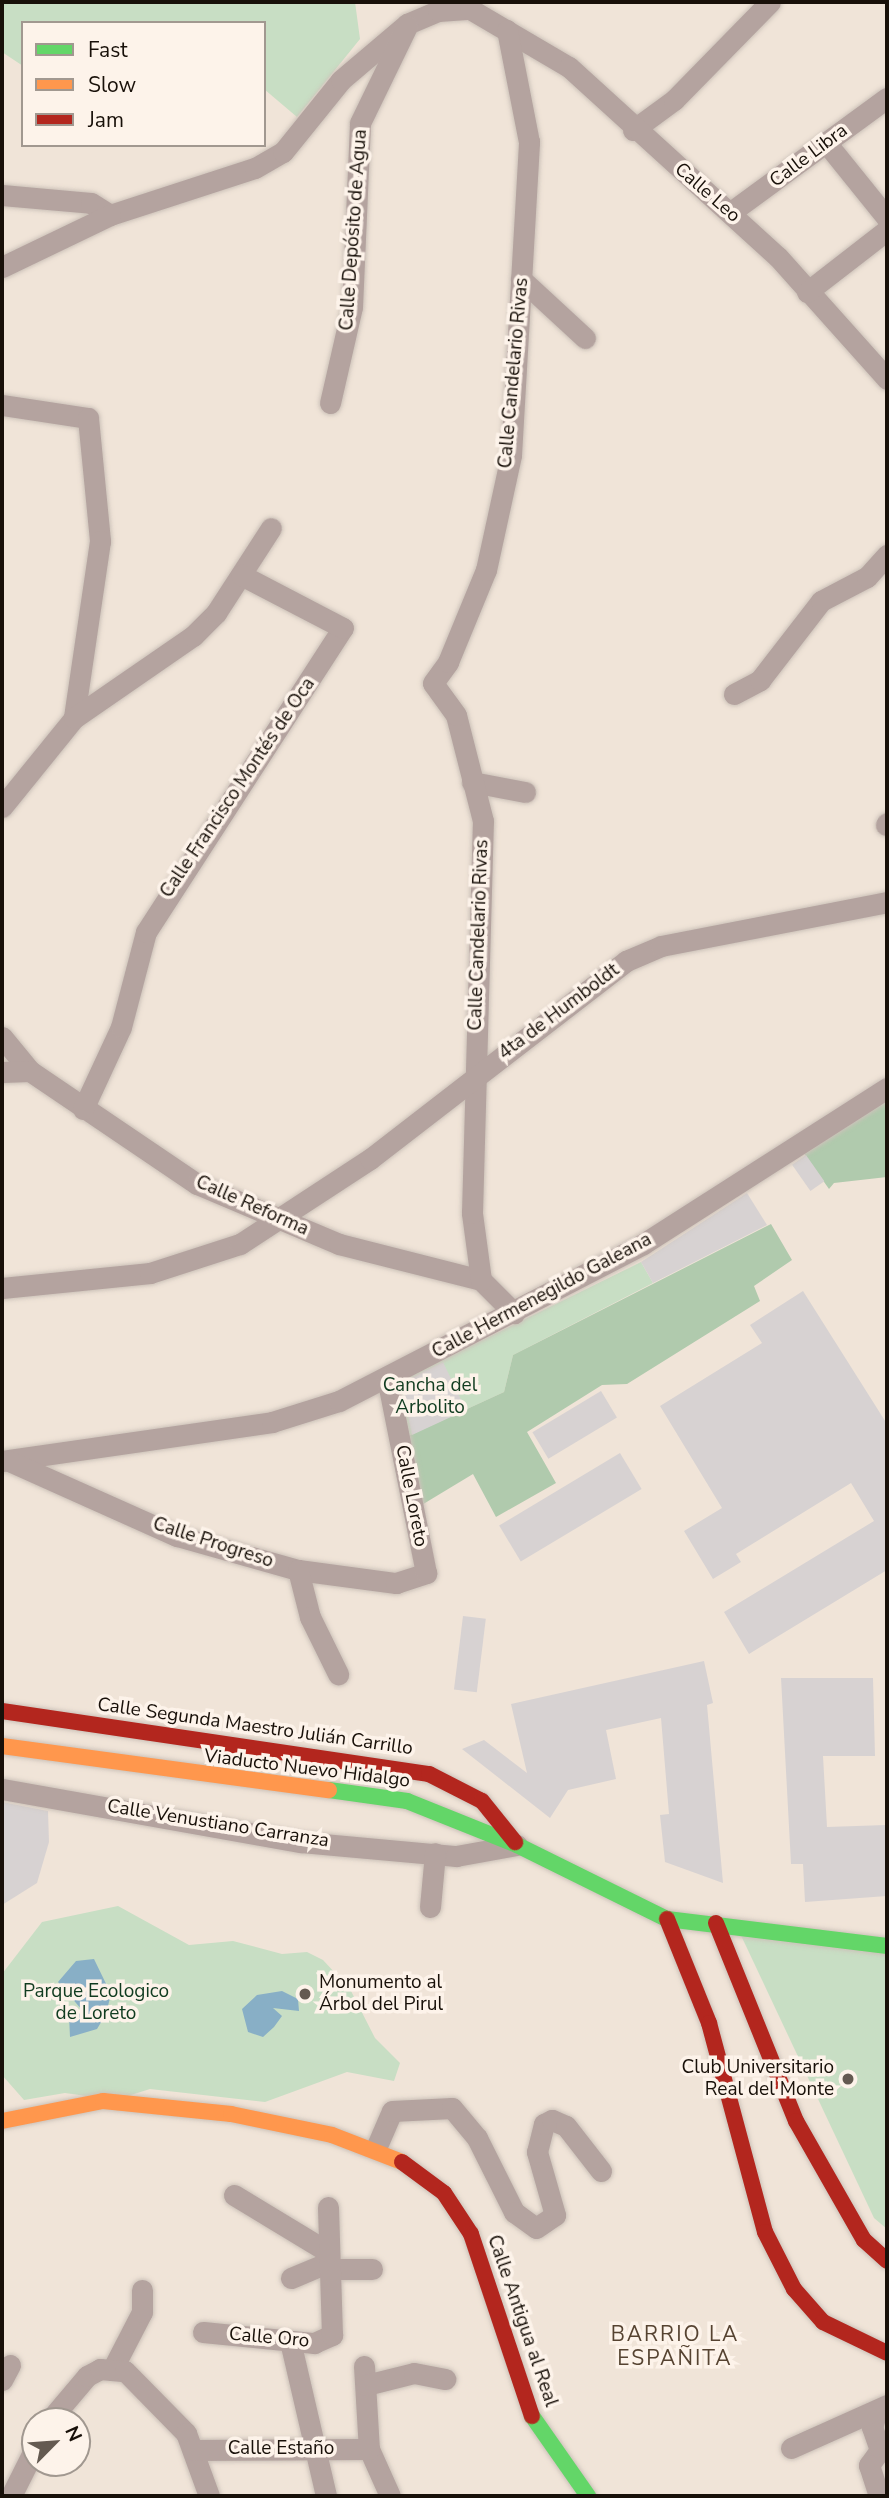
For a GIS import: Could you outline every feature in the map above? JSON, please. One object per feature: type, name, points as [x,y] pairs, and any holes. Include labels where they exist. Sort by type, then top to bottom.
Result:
[{"type":"main road","name":"Calle Segunda Maestro Julián Carrillo","points":[[2,1711],[429,1774],[482,1801],[517,1845]]},
{"type":"main road","name":"Viaducto Nuevo Hidalgo","points":[[2,1746],[407,1801],[517,1845],[667,1919]]},
{"type":"main road","points":[[887,1946],[667,1919],[709,2023],[748,2184],[794,2289],[823,2322],[887,2353]]},
{"type":"main road","points":[[716,1923],[796,2121],[864,2240],[887,2261]]},
{"type":"main road","name":"Calle Antigua al Real","points":[[2,2122],[103,2101],[231,2114],[376,2148],[444,2193],[471,2234],[521,2395],[543,2439],[588,2496]]},
{"type":"street","points":[[633,130],[674,100],[770,2]]},
{"type":"street","name":"Calle Leo","points":[[2,267],[110,215],[214,184],[283,152],[341,80],[407,24],[438,11],[470,9],[569,67],[633,130],[731,212],[887,378]]},
{"type":"street","name":"Calle Depósito de Agua","points":[[330,403],[352,307],[360,123],[407,24]]},
{"type":"street","name":"Calle Candelario Rivas","points":[[481,1280],[472,1213],[474,1079],[485,856],[472,782],[456,715],[433,683],[448,662],[486,570],[510,454],[529,142],[508,30]]},
{"type":"street","name":"Calle Libra","points":[[731,212],[828,145],[887,97]]},
{"type":"street","points":[[828,145],[887,218]]},
{"type":"street","points":[[2,195],[91,204],[110,215]]},
{"type":"street","points":[[807,292],[887,230]]},
{"type":"street","points":[[522,279],[585,338]]},
{"type":"street","points":[[2,405],[88,418],[100,541],[74,718]]},
{"type":"street","points":[[2,807],[74,718],[193,636],[241,575],[271,528]]},
{"type":"street","points":[[734,694],[760,680],[821,601],[867,577],[887,555]]},
{"type":"street","name":"Calle Francisco Montés de Oca","points":[[83,1109],[121,1027],[152,921],[343,628],[241,575]]},
{"type":"street","points":[[472,782],[525,792]]},
{"type":"street","name":"4ta de Humboldt","points":[[2,1288],[189,1263],[240,1244],[274,1217],[370,1160],[626,961],[661,946],[887,902]]},
{"type":"street","name":"Calle Reforma","points":[[2,1037],[30,1071],[197,1184],[339,1244],[481,1280]]},
{"type":"street","points":[[2,1072],[30,1071]]},
{"type":"street","name":"Calle Hermenegildo Galeana","points":[[6,1461],[272,1422],[387,1378],[643,1244],[887,1088]]},
{"type":"street","points":[[481,1280],[514,1313]]},
{"type":"street","name":"Calle Loreto","points":[[387,1378],[426,1573]]},
{"type":"street","name":"Calle Progreso","points":[[6,1461],[177,1536],[298,1570],[364,1583],[426,1573]]},
{"type":"street","points":[[298,1570],[310,1617],[338,1674]]},
{"type":"street","name":"Calle Venustiano Carranza","points":[[2,1789],[301,1842],[435,1853],[517,1845]]},
{"type":"street","points":[[430,1907],[435,1853]]},
{"type":"street","points":[[376,2148],[392,2111],[452,2108],[477,2138],[526,2227],[555,2215],[537,2152],[544,2124],[552,2120],[566,2126],[601,2171]]},
{"type":"street","points":[[234,2195],[329,2261],[372,2269]]},
{"type":"street","points":[[328,2207],[329,2261]]},
{"type":"street","points":[[291,2278],[329,2261]]},
{"type":"street","name":"Calle Oro","points":[[203,2332],[314,2343],[332,2334],[329,2261]]},
{"type":"street","points":[[112,2370],[142,2312],[142,2290]]},
{"type":"street","points":[[290,2341],[326,2496]]},
{"type":"street","points":[[61,2407],[87,2376],[112,2370],[141,2384],[186,2433],[209,2496]]},
{"type":"street","points":[[390,2496],[369,2449],[365,2376],[414,2373],[445,2379]]},
{"type":"street","points":[[791,2448],[882,2408]]},
{"type":"street","points":[[879,2496],[869,2465],[880,2450],[872,2427],[882,2408]]},
{"type":"street","name":"Calle Estaño","points":[[193,2450],[369,2449]]},
{"type":"street","points":[[11,2496],[21,2476]]},
{"type":"green space","points":[[2,2],[355,2],[360,39],[297,117],[266,91],[266,21],[21,21],[21,65],[2,52]]},
{"type":"green space","points":[[887,1100],[887,1177],[834,1183],[829,1189],[803,1152]]},
{"type":"green space","points":[[771,1224],[792,1260],[754,1286],[760,1301],[627,1384],[602,1385],[527,1432],[556,1483],[496,1517],[473,1474],[420,1506],[406,1437],[504,1392],[513,1355]]},
{"type":"green space","name":"Cancha del Arbolito","points":[[641,1262],[653,1283],[513,1355],[504,1392],[406,1437],[397,1382]]},
{"type":"green space","name":"Parque Ecologico de Loreto","points":[[118,1906],[189,1945],[233,1941],[282,1954],[307,1952],[323,1960],[350,1989],[375,2038],[400,2063],[394,2081],[347,2072],[265,2102],[150,2089],[115,2100],[65,2093],[24,2100],[2,2075],[2,1974],[42,1922]]},
{"type":"green space","name":"Club Universitario Real del Monte","points":[[738,1929],[887,1939],[887,2229],[874,2218]]},
{"type":"water","points":[[94,1959],[111,1994],[106,2014],[97,2029],[70,2037],[69,2015],[82,2010],[58,1982],[76,1961]]},
{"type":"water","points":[[282,1991],[298,1999],[299,2011],[273,2008],[282,2016],[274,2027],[263,2037],[248,2032],[242,2009],[257,1995]]},
{"type":"building","points":[[806,1155],[824,1181],[810,1191],[792,1165]]},
{"type":"building","points":[[747,1193],[767,1225],[653,1283],[641,1262]]},
{"type":"building","points":[[803,1291],[887,1424],[887,1570],[749,1654],[724,1612],[874,1521],[851,1483],[736,1554],[741,1562],[713,1579],[684,1531],[722,1508],[660,1406],[762,1343],[750,1325]]},
{"type":"building","points":[[443,1362],[466,1410],[412,1435],[401,1383]]},
{"type":"building","points":[[601,1391],[617,1418],[548,1459],[532,1432]]},
{"type":"building","points":[[620,1453],[642,1489],[521,1562],[499,1526]]},
{"type":"building","points":[[463,1616],[486,1619],[477,1692],[454,1689]]},
{"type":"building","points":[[704,1661],[713,1703],[707,1705],[723,1883],[665,1862],[660,1815],[669,1814],[661,1718],[606,1730],[616,1779],[568,1790],[550,1818],[462,1749],[484,1740],[527,1773],[511,1704]]},
{"type":"building","points":[[781,1678],[873,1678],[875,1756],[823,1756],[827,1827],[886,1825],[887,1896],[805,1902],[803,1864],[791,1864]]},
{"type":"building","points":[[2,1802],[48,1811],[49,1842],[37,1883],[2,1905]]},
{"type":"traffic: fast","points":[[329,1790],[407,1801],[517,1845],[667,1919],[887,1946]]},
{"type":"traffic: fast","points":[[532,2416],[588,2496]]},
{"type":"traffic: slow","points":[[2,1746],[329,1790]]},
{"type":"traffic: slow","points":[[2,2121],[103,2101],[231,2114],[332,2135],[402,2162]]},
{"type":"traffic: jam","points":[[2,1711],[429,1774],[482,1801],[515,1842]]},
{"type":"traffic: jam","points":[[667,1919],[709,2023],[765,2232],[794,2289],[823,2322],[887,2353]]},
{"type":"traffic: jam","points":[[716,1923],[796,2121],[864,2240],[887,2261]]},
{"type":"traffic: jam","points":[[402,2162],[444,2193],[471,2234],[532,2416]]},
{"type":"place","name":"Monumento al Árbol del Pirul","points":[[305,1994]]},
{"type":"place","name":"Club Universitario Real del Monte","points":[[848,2079]]},
{"type":"district","name":"BARRIO LA ESPAÑITA","points":[[675,2346]]}]
